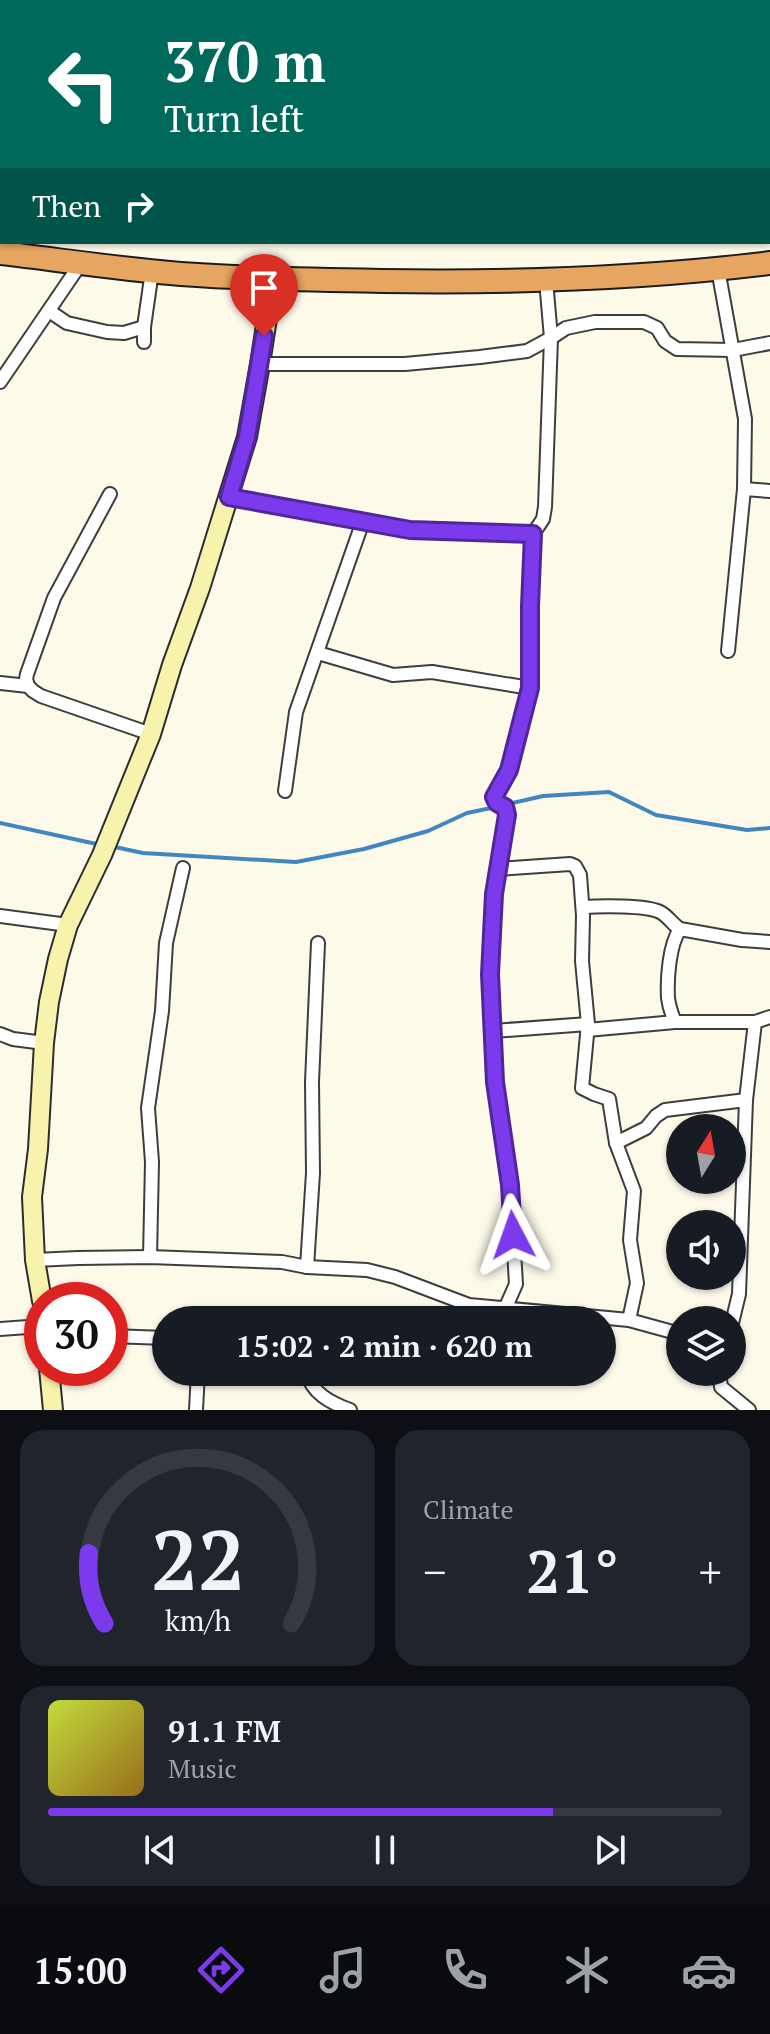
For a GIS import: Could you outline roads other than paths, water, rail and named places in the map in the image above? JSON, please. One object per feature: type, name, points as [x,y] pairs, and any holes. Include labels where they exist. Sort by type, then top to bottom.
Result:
[{"type":"highway","points":[[0,253],[152,271],[273,279],[437,282],[655,275],[770,263]]},
{"type":"street","points":[[0,382],[81,263]]},
{"type":"street","points":[[718,269],[745,419],[744,489],[728,651]]},
{"type":"street","points":[[144,342],[152,271]]},
{"type":"street","points":[[39,1282],[32,1197],[49,1002],[68,925],[102,855],[151,734],[229,497],[247,437],[273,279]]},
{"type":"street","points":[[506,1306],[516,1284],[510,1185],[495,1082],[490,974],[494,894],[507,815],[505,807],[497,803],[494,797],[509,770],[530,688],[533,534],[543,519],[545,507],[551,338],[546,280]]},
{"type":"street","points":[[49,311],[67,323],[107,332],[124,333],[144,327]]},
{"type":"street","points":[[260,364],[405,364],[527,351],[566,328],[595,322],[644,322],[657,328],[665,341],[677,349],[733,350],[770,343]]},
{"type":"street","points":[[744,489],[770,491]]},
{"type":"street","points":[[110,494],[54,598],[26,679],[28,686],[41,696],[151,734]]},
{"type":"street","points":[[229,497],[410,530],[533,534]]},
{"type":"street","points":[[285,791],[296,712],[363,521]]},
{"type":"street","points":[[318,653],[393,675],[432,672],[530,688]]},
{"type":"street","points":[[0,683],[28,686]]},
{"type":"street","points":[[498,869],[570,864],[580,875],[582,961],[588,1027],[582,1088],[609,1099],[616,1143],[634,1191],[630,1240],[637,1283],[629,1320]]},
{"type":"street","points":[[150,1257],[152,1162],[148,1108],[162,1011],[166,943],[183,868]]},
{"type":"street","points":[[583,907],[611,905],[655,910],[680,929],[770,942]]},
{"type":"street","points":[[0,916],[68,925]]},
{"type":"street","points":[[675,1022],[668,999],[672,949],[680,929]]},
{"type":"street","points":[[307,1267],[313,1173],[312,1082],[318,943]]},
{"type":"street","points":[[493,1031],[675,1022],[755,1022],[770,1017]]},
{"type":"street","points":[[736,1306],[746,1100],[755,1022]]},
{"type":"street","points":[[0,1034],[44,1043]]},
{"type":"street","points":[[616,1143],[646,1128],[665,1110],[746,1100]]},
{"type":"street","points":[[35,1260],[150,1257],[282,1262],[307,1267],[367,1270],[478,1306]]},
{"type":"street","points":[[616,1319],[666,1330]]},
{"type":"street","points":[[0,1329],[24,1327]]},
{"type":"street","points":[[128,1337],[152,1338]]},
{"type":"street","points":[[51,1386],[53,1410]]},
{"type":"street","points":[[196,1410],[197,1386]]},
{"type":"street","points":[[312,1386],[335,1407],[350,1410]]},
{"type":"street","points":[[721,1386],[749,1410]]},
{"type":"waterway","points":[[508,804],[543,796],[609,792],[656,815],[747,830],[770,828]]},
{"type":"waterway","points":[[110,846],[143,853],[296,862],[364,849],[428,831],[467,813],[496,807]]},
{"type":"waterway","points":[[0,823],[101,845]]}]
